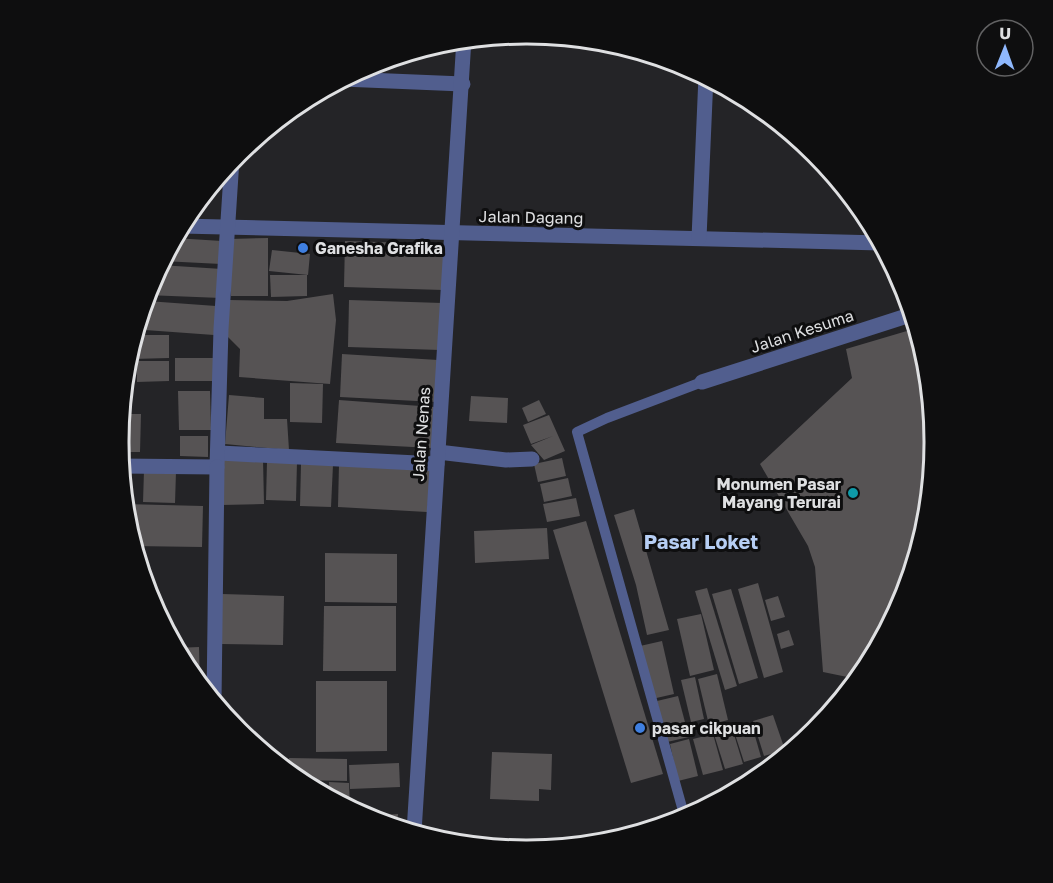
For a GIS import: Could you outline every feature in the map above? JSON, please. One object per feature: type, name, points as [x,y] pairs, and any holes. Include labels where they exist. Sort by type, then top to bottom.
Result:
[{"type":"street","name":"Jalan Nenas","points":[[415,823],[464,49]]},
{"type":"street","points":[[361,80],[463,84]]},
{"type":"street","points":[[699,238],[706,86]]},
{"type":"street","points":[[214,688],[221,329],[231,175]]},
{"type":"street","name":"Jalan Dagang","points":[[192,226],[871,243]]},
{"type":"street","name":"Jalan Kesuma","points":[[702,382],[904,317]]},
{"type":"street","points":[[129,465],[218,460],[532,459]]},
{"type":"lane","points":[[682,808],[577,432],[702,382]]},
{"type":"building","points":[[268,238],[268,296],[231,296],[230,239]]},
{"type":"building","points":[[184,239],[222,241],[221,264],[172,261]]},
{"type":"building","points":[[345,241],[444,244],[443,290],[344,287]]},
{"type":"building","points":[[272,250],[310,254],[308,275],[269,271]]},
{"type":"building","points":[[170,266],[222,269],[221,298],[157,295]]},
{"type":"building","points":[[270,275],[307,275],[307,296],[271,297]]},
{"type":"building","points":[[333,294],[336,320],[330,384],[239,377],[240,349],[227,336],[229,300],[287,301]]},
{"type":"building","points":[[349,300],[442,303],[440,350],[348,347]]},
{"type":"building","points":[[154,302],[216,306],[214,335],[145,330]]},
{"type":"building","name":"Monumen Pasar Mayang Terurai","points":[[909,331],[917,364],[924,415],[924,468],[911,545],[883,618],[847,677],[823,672],[815,567],[808,546],[760,464],[852,378],[846,349]]},
{"type":"building","points":[[143,335],[169,335],[169,358],[137,359]]},
{"type":"building","points":[[342,354],[438,360],[436,402],[340,397]]},
{"type":"building","points":[[175,358],[215,358],[216,381],[175,381]]},
{"type":"building","points":[[137,361],[169,361],[169,381],[137,382]]},
{"type":"building","points":[[290,383],[323,384],[322,423],[290,422]]},
{"type":"building","points":[[178,391],[210,391],[211,430],[179,430]]},
{"type":"building","points":[[229,395],[264,398],[264,419],[287,419],[289,450],[225,444]]},
{"type":"building","points":[[471,396],[508,398],[507,423],[469,421]]},
{"type":"building","points":[[339,400],[434,407],[432,448],[336,443]]},
{"type":"building","points":[[539,400],[546,414],[528,422],[522,408]]},
{"type":"building","points":[[129,414],[141,414],[140,452],[128,452]]},
{"type":"building","points":[[549,415],[565,451],[544,460],[531,445],[553,436],[531,444],[523,425]]},
{"type":"building","points":[[180,436],[208,436],[208,457],[180,456]]},
{"type":"building","points":[[562,458],[566,476],[538,482],[534,464]]},
{"type":"building","points":[[263,459],[264,504],[222,505],[221,460]]},
{"type":"building","points":[[267,462],[297,462],[296,501],[266,500]]},
{"type":"building","points":[[301,464],[333,465],[331,507],[300,506]]},
{"type":"building","points":[[339,464],[432,467],[427,512],[338,507]]},
{"type":"building","points":[[144,470],[176,471],[175,503],[143,502]]},
{"type":"building","points":[[568,478],[572,496],[544,502],[540,484]]},
{"type":"building","points":[[576,498],[580,516],[547,522],[543,504]]},
{"type":"building","points":[[134,504],[203,506],[202,547],[142,546]]},
{"type":"building","points":[[634,509],[669,630],[647,635],[636,585],[614,515]]},
{"type":"building","points":[[586,521],[663,774],[631,783],[553,530]]},
{"type":"building","points":[[547,528],[549,559],[475,563],[474,531]]},
{"type":"building","points":[[325,553],[397,554],[397,603],[325,602]]},
{"type":"building","points":[[758,583],[783,672],[764,678],[738,589]]},
{"type":"building","points":[[707,588],[737,686],[725,690],[695,591]]},
{"type":"building","points":[[731,589],[758,678],[739,684],[712,594]]},
{"type":"building","points":[[222,594],[284,596],[283,645],[221,644]]},
{"type":"building","points":[[778,596],[785,617],[771,621],[765,600]]},
{"type":"building","points":[[324,606],[396,606],[396,671],[323,671]]},
{"type":"building","points":[[701,614],[714,670],[690,676],[677,619]]},
{"type":"building","points":[[789,630],[794,645],[781,649],[777,634]]},
{"type":"building","points":[[662,641],[674,694],[652,699],[640,646]]},
{"type":"building","points":[[199,647],[200,668],[196,663],[187,648]]},
{"type":"building","points":[[717,674],[728,720],[709,725],[698,679]]},
{"type":"building","points":[[695,677],[704,719],[691,722],[681,680]]},
{"type":"building","points":[[316,681],[387,681],[387,751],[316,752]]},
{"type":"building","points":[[678,696],[689,737],[667,742],[657,701]]},
{"type":"building","points":[[773,715],[783,745],[774,753],[764,756],[753,721]]},
{"type":"building","points":[[751,722],[761,757],[744,762],[733,728]]},
{"type":"building","points":[[732,728],[743,764],[725,769],[714,734]]},
{"type":"building","points":[[713,734],[723,770],[703,775],[693,739]]},
{"type":"building","points":[[689,739],[698,776],[678,781],[670,744]]},
{"type":"building","points":[[492,752],[552,754],[551,790],[539,789],[539,801],[490,799]]},
{"type":"building","points":[[289,758],[347,759],[347,781],[318,780],[289,760]]},
{"type":"building","points":[[399,763],[400,787],[350,789],[349,765]]},
{"type":"building","points":[[329,782],[349,783],[350,798],[329,787]]},
{"type":"place","name":"Ganesha Grafika","points":[[303,248]]},
{"type":"place","name":"Monumen Pasar Mayang Terurai","points":[[853,493]]},
{"type":"place","name":"pasar cikpuan","points":[[640,728]]},
{"type":"district","name":"Pasar Loket","points":[[701,541]]}]
